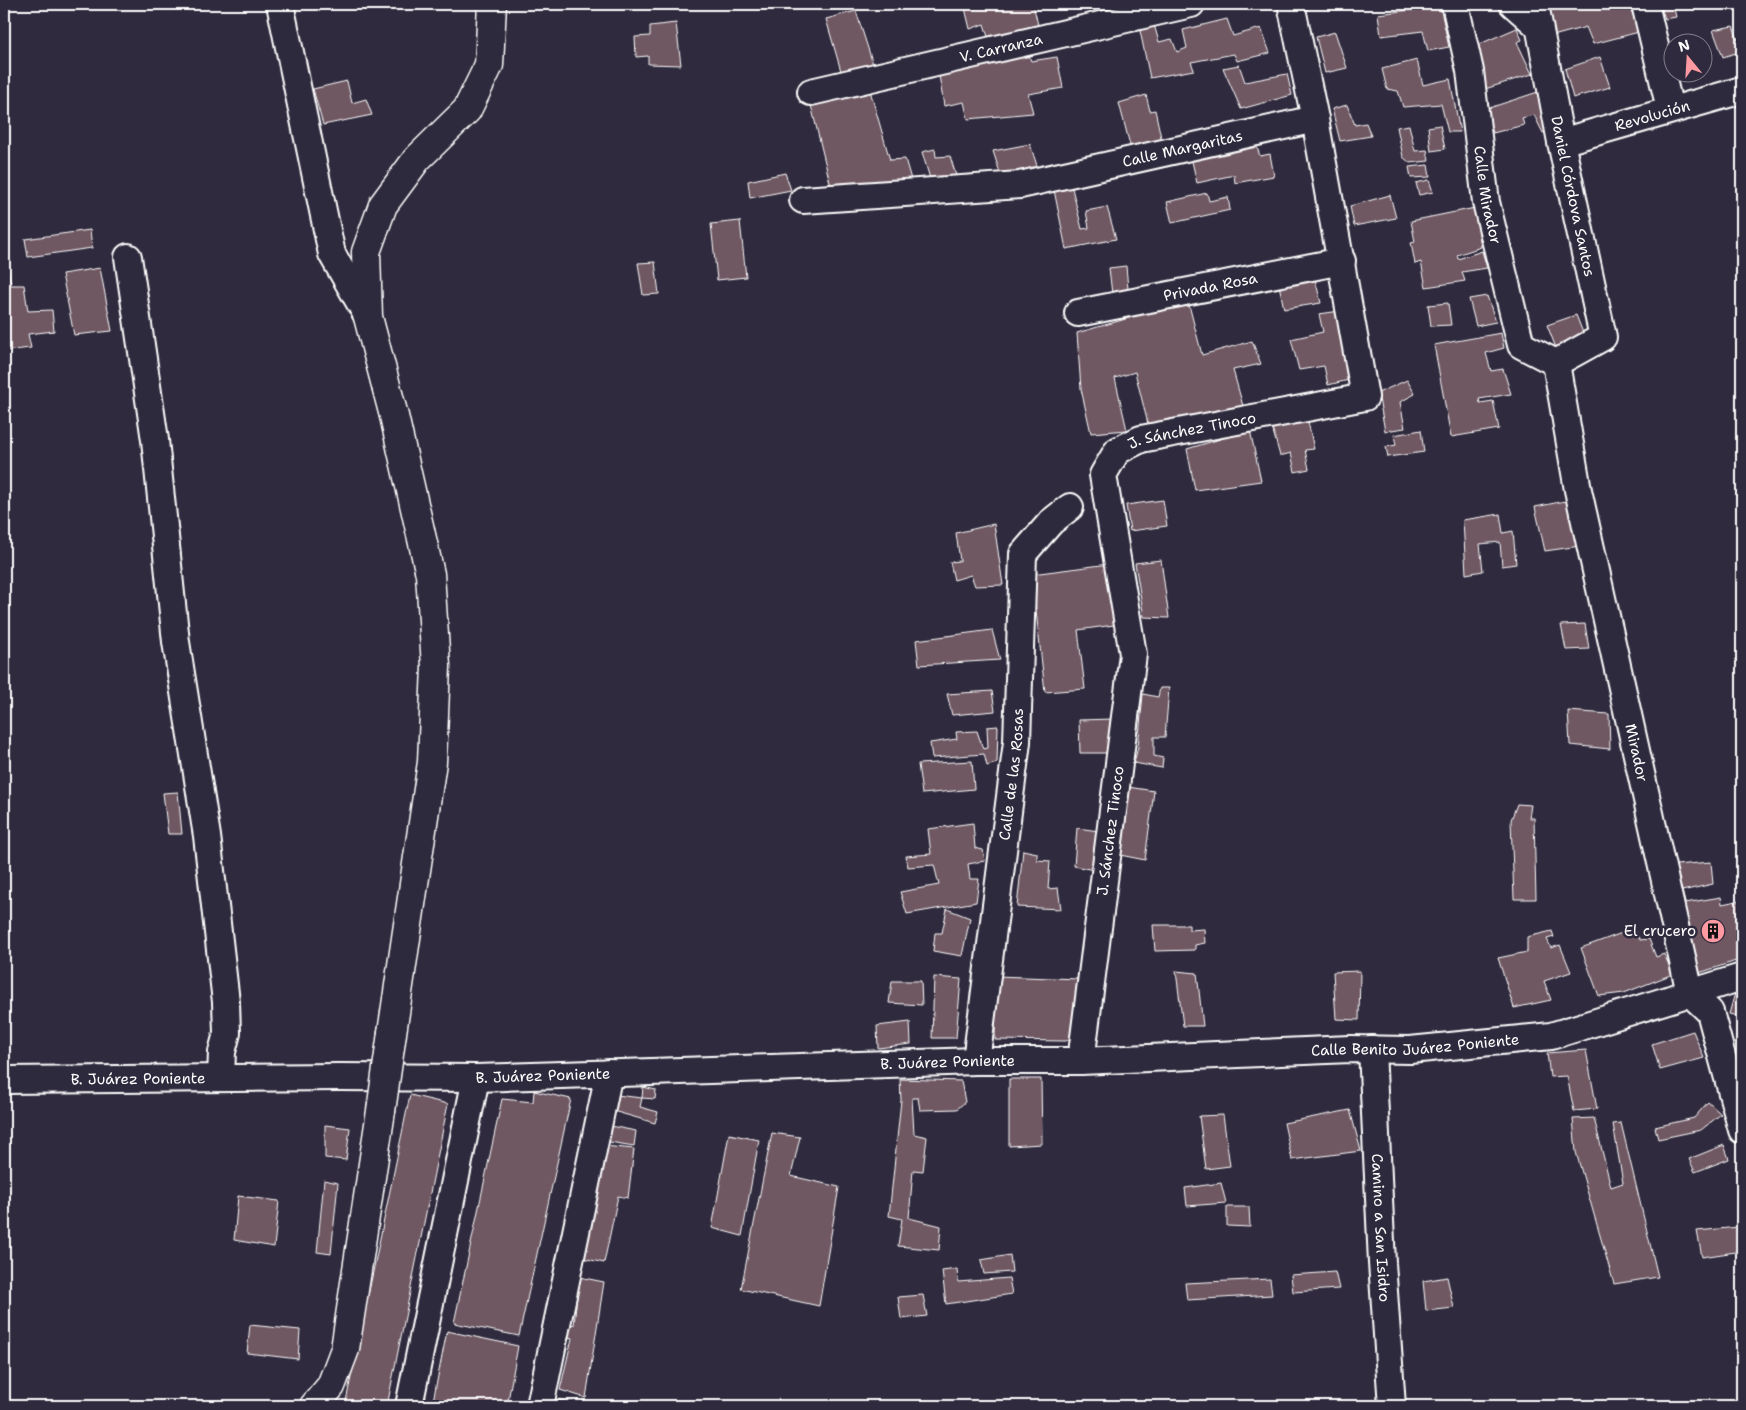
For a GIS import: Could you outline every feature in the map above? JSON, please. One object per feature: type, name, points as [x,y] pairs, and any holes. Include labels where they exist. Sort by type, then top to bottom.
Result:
[{"type":"main road","points":[[314,1406],[331,1386],[345,1348],[432,762],[436,666],[430,574],[394,416],[368,317],[366,252],[383,205],[417,159],[467,110],[489,64],[492,4]]},
{"type":"street","points":[[280,4],[332,254],[368,317]]},
{"type":"street","name":"V. Carranza","points":[[811,92],[1191,4]]},
{"type":"street","name":"J. Sánchez Tinoco","points":[[1081,1061],[1133,654],[1103,475],[1117,451],[1141,440],[1365,397],[1342,261],[1291,4]]},
{"type":"street","name":"Calle Mirador","points":[[1455,4],[1470,70],[1486,202],[1520,345],[1556,363]]},
{"type":"street","points":[[1513,4],[1537,15]]},
{"type":"street","points":[[1645,4],[1670,110]]},
{"type":"street","name":"Daniel Córdova Santos","points":[[1537,15],[1603,337],[1556,363]]},
{"type":"street","name":"Revolución","points":[[1562,142],[1742,90]]},
{"type":"street","name":"Calle Margaritas","points":[[804,200],[1020,185],[1048,177],[1315,119]]},
{"type":"street","points":[[128,257],[155,440],[176,642],[207,836],[226,1002],[227,1033],[222,1052],[221,1078]]},
{"type":"street","name":"Privada Rosa","points":[[1078,313],[1342,261]]},
{"type":"street","name":"Mirador","points":[[1556,363],[1578,490],[1690,993]]},
{"type":"street","name":"Calle de las Rosas","points":[[976,1061],[1017,742],[1023,554],[1051,522],[1070,507]]},
{"type":"street","name":"Calle Benito Juárez Poniente","points":[[1081,1061],[1372,1049],[1410,1050],[1551,1036],[1742,977]]},
{"type":"street","points":[[1690,993],[1710,1012],[1742,1130]]},
{"type":"street","name":"Camino a San Isidro","points":[[1372,1049],[1382,1262],[1392,1406]]},
{"type":"street","name":"B. Juárez Poniente","points":[[4,1080],[476,1078],[976,1061],[1081,1061]]},
{"type":"street","points":[[540,1406],[609,1073]]},
{"type":"street","points":[[409,1406],[476,1078]]},
{"type":"building","points":[[830,4],[862,4],[831,10]]},
{"type":"building","points":[[964,4],[1033,4],[1038,25],[988,37],[984,24],[970,29]]},
{"type":"building","points":[[1559,4],[1629,4],[1639,32],[1593,44],[1586,27],[1553,36],[1546,7]]},
{"type":"building","points":[[1660,4],[1673,4],[1676,17],[1665,19]]},
{"type":"building","points":[[1698,4],[1714,4],[1715,6],[1699,9]]},
{"type":"building","points":[[1440,6],[1449,47],[1428,51],[1423,31],[1381,36],[1378,14]]},
{"type":"building","points":[[856,11],[873,64],[841,71],[826,19]]},
{"type":"building","points":[[1227,19],[1233,36],[1261,28],[1270,53],[1237,61],[1234,54],[1191,62],[1194,70],[1150,78],[1139,26],[1153,21],[1159,42],[1172,39],[1177,52],[1187,48],[1183,30]]},
{"type":"building","points":[[676,23],[681,65],[648,64],[648,56],[636,57],[635,37],[650,36],[650,26]]},
{"type":"building","points":[[1733,26],[1742,51],[1723,57],[1713,30]]},
{"type":"building","points":[[1517,28],[1522,40],[1517,42],[1532,74],[1485,89],[1475,46]]},
{"type":"building","points":[[1335,32],[1347,68],[1325,73],[1316,37]]},
{"type":"building","points":[[1027,50],[1031,61],[1057,57],[1063,88],[1028,94],[1033,113],[968,119],[964,102],[944,106],[938,69]]},
{"type":"building","points":[[1600,57],[1610,87],[1573,98],[1565,69]]},
{"type":"building","points":[[1417,60],[1423,85],[1450,79],[1460,132],[1448,132],[1441,104],[1403,107],[1398,91],[1387,89],[1382,69]]},
{"type":"building","points":[[1239,65],[1245,82],[1287,74],[1292,95],[1241,109],[1223,68]]},
{"type":"building","points":[[347,81],[352,103],[366,99],[372,115],[323,125],[313,89]]},
{"type":"building","points":[[869,87],[890,160],[905,159],[912,183],[833,195],[810,101]]},
{"type":"building","points":[[1541,91],[1555,128],[1543,133],[1534,115],[1522,118],[1524,125],[1493,133],[1486,109]]},
{"type":"building","points":[[1146,95],[1150,111],[1155,110],[1162,142],[1131,149],[1119,103]]},
{"type":"building","points":[[1347,105],[1355,125],[1366,123],[1371,136],[1340,141],[1332,109]]},
{"type":"building","points":[[1409,125],[1415,151],[1427,150],[1429,161],[1410,163],[1403,157],[1397,127]]},
{"type":"building","points":[[1440,125],[1445,149],[1431,151],[1428,127]]},
{"type":"building","points":[[1254,139],[1260,156],[1270,154],[1274,176],[1235,183],[1234,175],[1197,183],[1191,157]]},
{"type":"building","points":[[1030,144],[1040,175],[1002,179],[993,151]]},
{"type":"building","points":[[935,149],[936,157],[950,156],[957,179],[931,182],[922,152]]},
{"type":"building","points":[[1428,165],[1430,177],[1411,178],[1409,167]]},
{"type":"building","points":[[785,173],[791,190],[750,198],[748,181]]},
{"type":"building","points":[[1429,180],[1433,192],[1419,195],[1416,183]]},
{"type":"building","points":[[1072,188],[1082,229],[1089,228],[1086,211],[1107,207],[1116,239],[1066,249],[1054,190]]},
{"type":"building","points":[[1207,193],[1209,201],[1228,197],[1230,210],[1172,223],[1167,202]]},
{"type":"building","points":[[1390,195],[1396,218],[1354,226],[1350,206]]},
{"type":"building","points":[[1475,208],[1481,247],[1457,255],[1458,259],[1482,251],[1487,268],[1462,272],[1465,281],[1426,287],[1421,262],[1415,264],[1411,243],[1415,242],[1411,221]]},
{"type":"building","points":[[740,221],[746,277],[717,280],[711,224]]},
{"type":"building","points":[[90,230],[92,248],[28,257],[25,239]]},
{"type":"building","points":[[4,245],[11,285],[24,285],[28,311],[52,310],[54,331],[28,334],[31,348],[4,351]]},
{"type":"building","points":[[655,262],[659,294],[643,295],[638,263]]},
{"type":"building","points":[[1126,266],[1128,289],[1112,294],[1109,268]]},
{"type":"building","points":[[100,268],[112,331],[74,335],[62,274]]},
{"type":"building","points":[[1313,271],[1321,303],[1284,309],[1278,280]]},
{"type":"building","points":[[1487,296],[1496,322],[1476,326],[1469,299]]},
{"type":"building","points":[[1188,301],[1202,355],[1252,341],[1261,364],[1233,370],[1243,406],[1149,428],[1135,372],[1115,378],[1127,430],[1091,433],[1081,389],[1077,333]]},
{"type":"building","points":[[1448,303],[1451,325],[1431,326],[1428,305]]},
{"type":"building","points":[[1347,310],[1361,377],[1328,385],[1324,366],[1299,370],[1291,339],[1323,332],[1319,314]]},
{"type":"building","points":[[1576,315],[1585,338],[1556,348],[1547,325]]},
{"type":"building","points":[[1501,333],[1504,348],[1486,353],[1491,371],[1503,369],[1511,394],[1479,399],[1480,403],[1493,401],[1499,429],[1451,437],[1434,345]]},
{"type":"building","points":[[1407,380],[1415,394],[1400,402],[1405,428],[1385,431],[1378,393]]},
{"type":"building","points":[[1307,417],[1314,449],[1305,450],[1309,469],[1295,472],[1291,453],[1280,456],[1271,424]]},
{"type":"building","points":[[1250,430],[1261,481],[1195,490],[1187,449]]},
{"type":"building","points":[[1421,430],[1424,452],[1388,457],[1386,447],[1396,445],[1394,435]]},
{"type":"building","points":[[1163,500],[1167,526],[1130,531],[1126,505]]},
{"type":"building","points":[[1570,500],[1580,546],[1545,551],[1535,507]]},
{"type":"building","points":[[1500,514],[1503,533],[1513,531],[1516,564],[1502,566],[1500,542],[1480,544],[1483,571],[1466,574],[1463,520]]},
{"type":"building","points":[[994,524],[1003,585],[975,586],[971,575],[954,580],[950,562],[960,561],[956,533]]},
{"type":"building","points":[[1161,560],[1169,618],[1144,617],[1135,563]]},
{"type":"building","points":[[1109,564],[1114,625],[1078,630],[1085,689],[1045,692],[1032,574]]},
{"type":"building","points":[[1585,624],[1589,649],[1566,650],[1561,625]]},
{"type":"building","points":[[992,630],[1000,660],[919,665],[916,640]]},
{"type":"building","points":[[1160,688],[1169,688],[1165,737],[1154,737],[1154,756],[1163,758],[1162,768],[1134,763],[1138,747],[1143,694],[1158,697]]},
{"type":"building","points":[[992,691],[995,711],[952,715],[947,694]]},
{"type":"building","points":[[1568,711],[1609,714],[1610,749],[1570,745]]},
{"type":"building","points":[[1113,719],[1115,753],[1080,753],[1079,720]]},
{"type":"building","points":[[998,726],[997,763],[987,766],[984,754],[932,758],[930,743],[957,739],[956,732],[977,731],[983,749],[988,748],[987,727]]},
{"type":"building","points":[[972,761],[974,789],[922,794],[918,764]]},
{"type":"building","points":[[1128,787],[1154,791],[1145,860],[1115,854]]},
{"type":"building","points":[[178,792],[182,834],[168,834],[163,793]]},
{"type":"building","points":[[1517,804],[1531,805],[1529,818],[1534,818],[1536,899],[1514,899],[1511,820]]},
{"type":"building","points":[[973,823],[975,848],[983,850],[985,861],[968,864],[970,879],[979,879],[976,902],[907,914],[900,892],[939,885],[934,865],[908,867],[906,856],[931,854],[928,829]]},
{"type":"building","points":[[1077,828],[1099,831],[1094,870],[1074,866]]},
{"type":"building","points":[[1023,850],[1037,853],[1037,860],[1050,861],[1048,889],[1058,888],[1061,909],[1017,907]]},
{"type":"building","name":"El crucero","points":[[1711,862],[1713,884],[1682,891],[1685,903],[1721,897],[1722,904],[1742,900],[1742,959],[1696,974],[1665,866]]},
{"type":"building","points":[[947,909],[970,918],[962,956],[933,951],[935,933],[942,933]]},
{"type":"building","points":[[1153,925],[1189,925],[1189,930],[1204,929],[1205,943],[1195,945],[1195,950],[1155,951]]},
{"type":"building","points":[[1633,929],[1640,940],[1649,939],[1656,957],[1664,954],[1673,974],[1624,993],[1599,996],[1581,948]]},
{"type":"building","points":[[1552,931],[1554,937],[1547,939],[1551,948],[1560,945],[1571,972],[1544,981],[1551,1000],[1514,1008],[1498,958],[1527,952],[1527,937]]},
{"type":"building","points":[[1176,971],[1197,973],[1203,1026],[1183,1026]]},
{"type":"building","points":[[1360,971],[1359,1020],[1336,1019],[1333,972]]},
{"type":"building","points":[[996,976],[1079,979],[1078,1033],[1066,1041],[995,1040]]},
{"type":"building","points":[[934,977],[961,979],[956,1038],[932,1038]]},
{"type":"building","points":[[892,981],[921,981],[922,1005],[889,1003]]},
{"type":"building","points":[[1735,993],[1742,995],[1742,1017],[1729,1014]]},
{"type":"building","points":[[910,1022],[911,1044],[878,1048],[877,1026]]},
{"type":"building","points":[[1693,1031],[1704,1058],[1660,1070],[1652,1044]]},
{"type":"building","points":[[1586,1050],[1597,1109],[1574,1111],[1567,1076],[1550,1077],[1547,1053]]},
{"type":"building","points":[[900,1079],[961,1081],[965,1102],[957,1109],[920,1110],[918,1098],[912,1098],[914,1134],[927,1137],[923,1171],[913,1170],[909,1218],[941,1226],[939,1250],[898,1246],[902,1219],[889,1216],[901,1100]]},
{"type":"building","points":[[1009,1079],[1041,1079],[1042,1144],[1009,1146]]},
{"type":"building","points":[[643,1087],[656,1090],[655,1099],[642,1098]]},
{"type":"building","points":[[534,1091],[571,1099],[519,1336],[454,1323],[502,1099],[533,1102]]},
{"type":"building","points":[[410,1095],[448,1104],[387,1406],[345,1406]]},
{"type":"building","points":[[616,1095],[642,1098],[640,1107],[658,1112],[655,1123],[613,1111]]},
{"type":"building","points":[[1708,1102],[1721,1114],[1701,1130],[1658,1139],[1655,1127],[1694,1118]]},
{"type":"building","points":[[1350,1110],[1361,1151],[1292,1160],[1284,1123]]},
{"type":"building","points":[[1223,1115],[1230,1166],[1206,1169],[1199,1116]]},
{"type":"building","points":[[1594,1118],[1611,1187],[1623,1183],[1613,1124],[1621,1123],[1658,1277],[1614,1284],[1576,1152],[1573,1119]]},
{"type":"building","points":[[600,1124],[636,1131],[634,1146],[597,1140]]},
{"type":"building","points":[[325,1125],[350,1128],[346,1160],[325,1158]]},
{"type":"building","points":[[772,1133],[800,1137],[791,1176],[839,1187],[819,1306],[741,1289]]},
{"type":"building","points":[[729,1134],[759,1140],[742,1236],[712,1228]]},
{"type":"building","points":[[1724,1145],[1729,1159],[1695,1172],[1689,1159]]},
{"type":"building","points":[[604,1146],[634,1149],[628,1198],[618,1196],[604,1263],[583,1258]]},
{"type":"building","points":[[324,1180],[338,1183],[331,1254],[317,1252]]},
{"type":"building","points":[[1221,1183],[1226,1203],[1187,1206],[1185,1188]]},
{"type":"building","points":[[238,1196],[279,1201],[274,1247],[234,1240]]},
{"type":"building","points":[[1227,1207],[1249,1207],[1250,1227],[1227,1226]]},
{"type":"building","points":[[1739,1227],[1742,1251],[1702,1257],[1697,1231]]},
{"type":"building","points":[[1010,1255],[1012,1272],[984,1274],[981,1260]]},
{"type":"building","points":[[957,1269],[958,1282],[1009,1278],[1012,1294],[946,1304],[942,1271]]},
{"type":"building","points":[[1335,1272],[1339,1289],[1293,1292],[1291,1275]]},
{"type":"building","points":[[579,1277],[604,1282],[586,1398],[560,1390],[572,1338],[557,1333],[559,1321],[574,1325]]},
{"type":"building","points":[[1447,1277],[1454,1308],[1426,1311],[1423,1281]]},
{"type":"building","points":[[1270,1279],[1272,1295],[1187,1300],[1185,1283]]},
{"type":"building","points":[[923,1295],[927,1316],[901,1319],[898,1297]]},
{"type":"building","points":[[250,1325],[300,1330],[298,1359],[247,1353]]},
{"type":"building","points":[[447,1331],[518,1346],[507,1406],[432,1406]]},
{"type":"building","points":[[555,1399],[588,1406],[554,1406]]},
{"type":"place","name":"El crucero","points":[[1713,931]]}]
